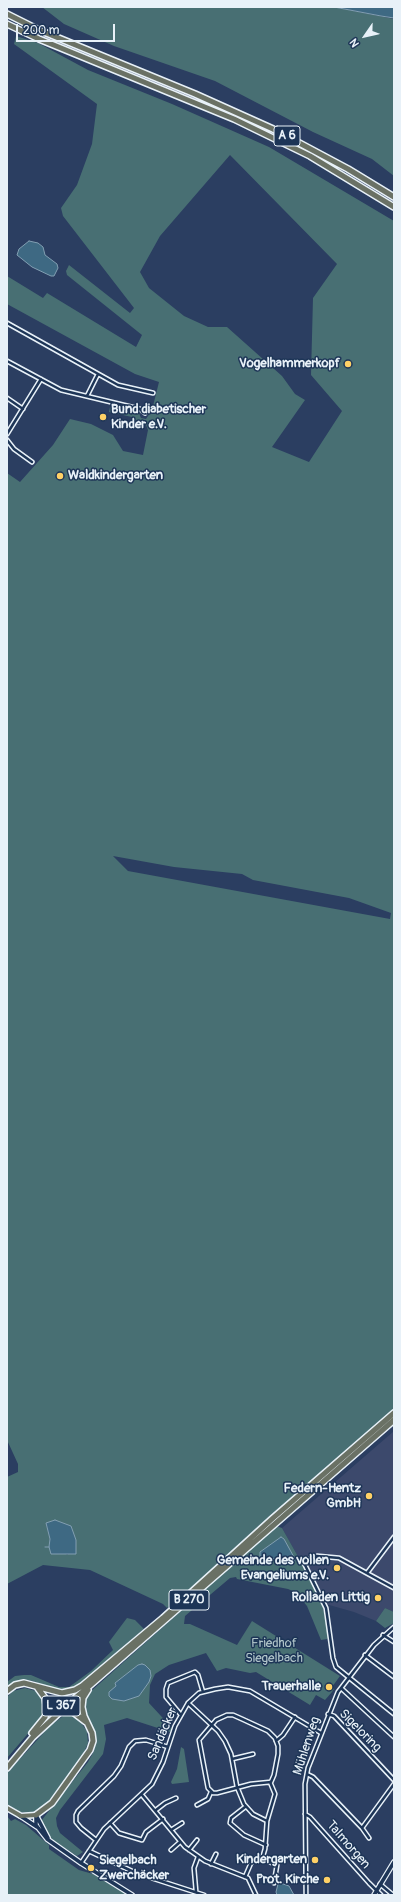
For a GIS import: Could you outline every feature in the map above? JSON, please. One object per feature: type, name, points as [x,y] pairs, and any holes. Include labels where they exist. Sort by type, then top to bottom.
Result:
[{"type":"highway","name":"A 6","points":[[7,14],[39,30],[195,94],[273,129],[348,169],[394,197]]},
{"type":"highway","name":"A 6","points":[[7,24],[39,39],[234,119],[310,156],[394,207]]},
{"type":"highway","name":"B 270","points":[[7,1691],[19,1684],[27,1683],[53,1692],[66,1693],[78,1689],[168,1613],[394,1413]]},
{"type":"highway","name":"B 270","points":[[281,1514],[394,1420]]},
{"type":"highway","name":"B 270","points":[[36,1815],[52,1803],[89,1753],[93,1741],[90,1727],[82,1712],[82,1702],[86,1691],[96,1680],[273,1521]]},
{"type":"highway","name":"L 367","points":[[32,1734],[90,1680]]},
{"type":"highway","name":"L 367","points":[[7,1768],[33,1737],[96,1680]]},
{"type":"highway","name":"L 367","points":[[7,1763],[43,1720],[47,1710],[46,1698],[35,1686]]},
{"type":"highway","name":"L 367","points":[[53,1719],[63,1712],[70,1711],[76,1714],[90,1727]]},
{"type":"main road","points":[[7,1808],[18,1815],[25,1817],[36,1815]]},
{"type":"street","points":[[7,323],[118,385],[152,393]]},
{"type":"street","points":[[7,361],[60,390],[140,409],[145,413]]},
{"type":"street","points":[[87,396],[98,374]]},
{"type":"street","points":[[7,434],[41,379]]},
{"type":"street","points":[[7,398],[23,409]]},
{"type":"street","points":[[7,440],[14,449],[32,462]]},
{"type":"street","points":[[367,1572],[394,1537]]},
{"type":"street","points":[[394,1588],[367,1572],[343,1560],[331,1556],[317,1556],[302,1561],[326,1608],[335,1665],[348,1678],[394,1714]]},
{"type":"street","name":"Mühlenweg","points":[[306,1895],[305,1814],[307,1774],[328,1714],[341,1688],[365,1655],[394,1627]]},
{"type":"street","points":[[383,1636],[394,1642]]},
{"type":"street","points":[[365,1655],[394,1677]]},
{"type":"street","points":[[181,1714],[166,1697],[168,1683],[194,1672],[198,1675],[203,1692]]},
{"type":"street","name":"Sandäcker","points":[[81,1863],[96,1840],[110,1823],[142,1795],[154,1780],[175,1726],[188,1702],[196,1695],[203,1692],[228,1688],[250,1691],[321,1733]]},
{"type":"street","points":[[341,1688],[394,1737]]},
{"type":"street","points":[[188,1702],[212,1725],[225,1741],[232,1759],[237,1787],[245,1806],[253,1814],[267,1821]]},
{"type":"street","name":"Sigeloring","points":[[328,1714],[334,1716],[394,1780]]},
{"type":"street","points":[[233,1715],[268,1732],[276,1741],[278,1754],[273,1778],[270,1782],[237,1787],[217,1793],[211,1792],[206,1786],[199,1742],[200,1738],[212,1725],[223,1716],[233,1715]]},
{"type":"street","points":[[276,1741],[283,1735],[295,1717]]},
{"type":"street","points":[[96,1840],[78,1825],[75,1818],[78,1811],[114,1776],[122,1766],[129,1747],[135,1742],[146,1740],[168,1747]]},
{"type":"street","points":[[232,1759],[253,1754]]},
{"type":"street","points":[[307,1774],[313,1777],[362,1828],[369,1838]]},
{"type":"street","points":[[262,1858],[266,1845],[267,1821],[275,1794],[270,1782]]},
{"type":"street","points":[[362,1828],[394,1784]]},
{"type":"street","points":[[197,1805],[208,1799],[211,1792]]},
{"type":"street","points":[[142,1795],[188,1850],[211,1864],[245,1877],[251,1881],[256,1895]]},
{"type":"street","points":[[156,1810],[176,1798]]},
{"type":"street","points":[[245,1806],[231,1818],[230,1823],[244,1835],[266,1845]]},
{"type":"street","name":"Talmorgen","points":[[305,1814],[310,1817],[381,1895]]},
{"type":"street","points":[[18,1815],[38,1828],[54,1845],[132,1895]]},
{"type":"street","points":[[36,1815],[35,1822],[38,1828]]},
{"type":"street","points":[[36,1815],[41,1828],[54,1845]]},
{"type":"street","points":[[110,1823],[119,1833],[142,1840],[146,1832],[163,1819]]},
{"type":"street","points":[[171,1830],[182,1823]]},
{"type":"street","points":[[188,1850],[197,1840]]},
{"type":"street","points":[[171,1850],[180,1842]]},
{"type":"street","points":[[90,1851],[136,1872],[204,1895]]},
{"type":"street","points":[[211,1864],[216,1854]]},
{"type":"street","points":[[196,1892],[194,1868],[198,1857]]},
{"type":"street","points":[[245,1877],[253,1861],[256,1858],[262,1858],[277,1865],[274,1883]]},
{"type":"street","points":[[374,1895],[394,1862]]},
{"type":"street","points":[[380,1884],[393,1895]]},
{"type":"shaded area","points":[[334,7],[394,7],[394,18],[381,16]]},
{"type":"shaded area","points":[[29,241],[38,243],[43,247],[45,255],[57,264],[58,268],[54,276],[32,267],[17,255],[19,249]]},
{"type":"shaded area","points":[[394,1431],[394,1612],[385,1608],[376,1621],[354,1612],[322,1603],[302,1565],[299,1565],[298,1562],[300,1560],[282,1528]]},
{"type":"shaded area","points":[[55,1520],[71,1526],[76,1540],[76,1554],[51,1554],[49,1547],[50,1539],[46,1523]]},
{"type":"shaded area","points":[[281,1537],[284,1539],[295,1559],[294,1561],[260,1557],[260,1552]]},
{"type":"shaded area","points":[[142,1664],[150,1670],[151,1676],[149,1682],[139,1696],[124,1701],[112,1699],[109,1696],[109,1692],[116,1686],[115,1683],[138,1665]]},
{"type":"shaded area","points":[[280,1883],[289,1886],[294,1895],[277,1895],[276,1892],[278,1884]]},
{"type":"green space","points":[[42,7],[334,7],[394,19],[394,176],[372,159],[313,132],[215,81],[114,46],[64,24]]},
{"type":"green space","points":[[16,36],[38,43],[88,70],[172,104],[269,147],[394,221],[394,1410],[167,1608],[163,1604],[90,1570],[43,1565],[7,1584],[7,1477],[18,1472],[18,1464],[7,1440],[7,473],[20,482],[53,445],[70,419],[91,424],[113,435],[123,451],[143,455],[148,430],[146,425],[132,421],[132,417],[109,412],[110,407],[130,412],[131,409],[138,411],[141,418],[146,419],[152,410],[159,382],[135,374],[7,304],[7,276],[43,298],[47,293],[136,347],[142,335],[67,275],[66,271],[69,265],[130,313],[134,308],[63,216],[61,208],[77,185],[92,144],[97,104],[14,44]],"holes":[[[230,155],[337,264],[313,298],[311,375],[342,411],[309,462],[272,447],[305,400],[295,394],[282,376],[227,327],[208,327],[184,316],[149,288],[140,272],[160,236]],[[113,856],[174,867],[242,874],[253,880],[349,898],[391,913],[390,919],[128,871]],[[46,1523],[68,1555],[49,1547],[50,1539]]]},
{"type":"green space","name":"Friedhof Siegelbach","points":[[276,1526],[282,1528],[300,1560],[298,1562],[299,1565],[302,1565],[322,1603],[329,1637],[321,1640],[307,1606],[295,1592],[288,1589],[237,1579],[236,1577],[230,1578],[185,1616],[184,1624],[190,1624],[237,1645],[252,1621],[340,1676],[332,1687],[334,1689],[332,1692],[325,1700],[316,1695],[310,1705],[256,1672],[250,1673],[226,1668],[217,1671],[206,1653],[169,1665],[155,1674],[150,1685],[149,1703],[172,1728],[170,1732],[127,1718],[104,1725],[106,1739],[103,1754],[60,1810],[56,1818],[60,1833],[83,1852],[77,1856],[52,1840],[47,1834],[41,1821],[88,1762],[94,1751],[95,1733],[86,1715],[84,1703],[89,1693]]},
{"type":"green space","points":[[385,1608],[394,1612],[394,1623],[385,1628],[376,1621]]},
{"type":"green space","points":[[127,1618],[135,1620],[144,1629],[76,1687],[62,1691],[53,1690],[33,1681],[26,1680],[18,1681],[7,1687],[7,1682],[15,1676],[31,1675],[59,1687],[69,1687],[91,1671],[113,1650],[109,1642]]},
{"type":"green space","points":[[25,1688],[36,1691],[41,1697],[45,1709],[44,1715],[7,1758],[7,1697],[13,1691]]},
{"type":"green space","points":[[69,1714],[78,1719],[87,1731],[88,1743],[82,1757],[46,1805],[33,1813],[18,1812],[7,1804],[7,1773],[49,1727],[63,1716]]},
{"type":"green space","points":[[181,1747],[184,1749],[189,1782],[172,1784],[171,1782],[177,1769]]},
{"type":"green space","points":[[7,1816],[11,1821],[15,1819],[26,1825],[49,1845],[49,1849],[79,1870],[93,1874],[128,1895],[7,1895]]},
{"type":"place","name":"Vogelhammerkopf","points":[[348,364]]},
{"type":"place","name":"Bund diabetischer Kinder e.V.","points":[[103,417]]},
{"type":"place","name":"Waldkindergarten","points":[[60,476]]},
{"type":"place","name":"Federn-Hentz GmbH","points":[[369,1496]]},
{"type":"place","name":"Gemeinde des vollen Evangeliums e.V.","points":[[337,1568]]},
{"type":"place","name":"Rolladen Littig","points":[[378,1598]]},
{"type":"place","name":"Trauerhalle","points":[[329,1687]]},
{"type":"place","name":"Kindergarten","points":[[315,1860]]},
{"type":"place","name":"Siegelbach Zwerchäcker","points":[[91,1868]]},
{"type":"place","name":"Prot. Kirche","points":[[327,1880]]}]
